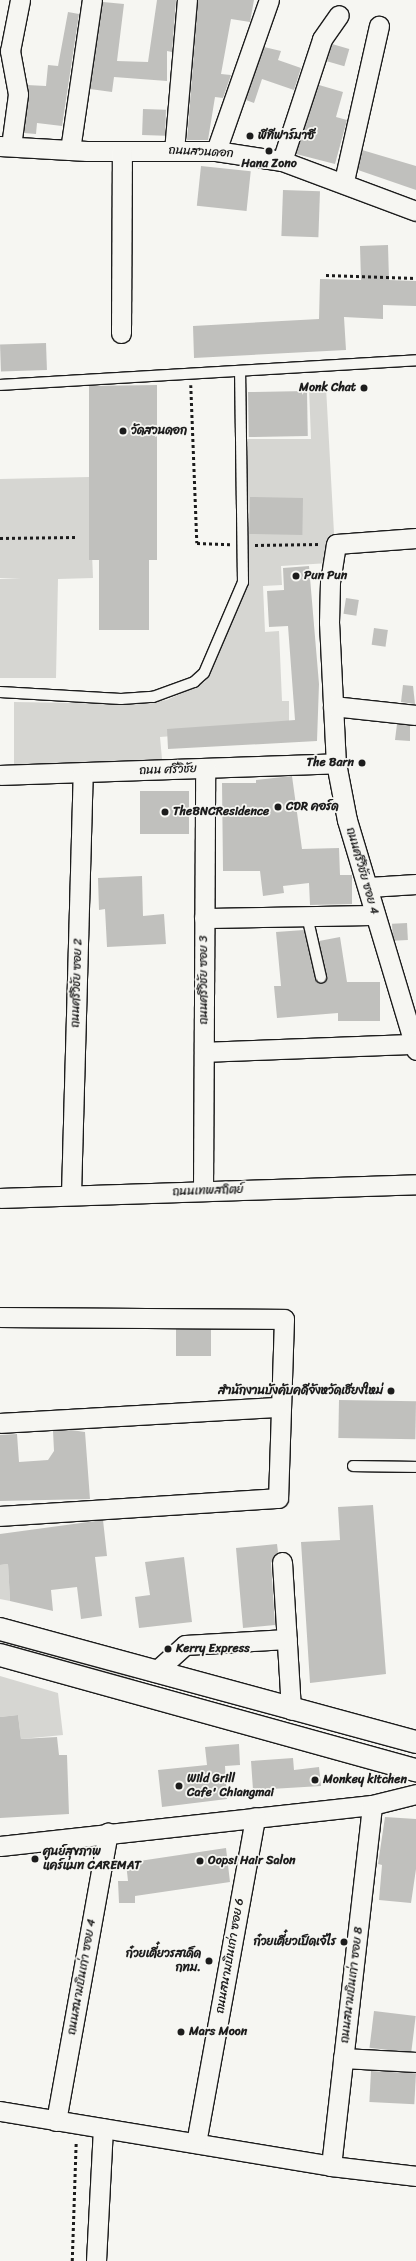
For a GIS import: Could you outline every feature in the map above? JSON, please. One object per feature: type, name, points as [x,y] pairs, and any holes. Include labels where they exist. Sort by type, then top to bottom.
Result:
[{"type":"street","points":[[5,146],[18,94],[10,51],[20,0]]},
{"type":"street","points":[[70,150],[92,0]]},
{"type":"street","points":[[174,151],[187,0]]},
{"type":"street","points":[[216,151],[269,0]]},
{"type":"street","points":[[282,161],[322,39],[339,15]]},
{"type":"street","points":[[344,181],[379,26]]},
{"type":"street","name":"ถนนสวนดอก","points":[[5,146],[70,150],[216,151],[282,161],[344,181],[416,210]]},
{"type":"street","points":[[121,333],[122,151]]},
{"type":"street","points":[[336,544],[416,538]]},
{"type":"street","name":"ถนนศรีวิชัย ซอย 4","points":[[336,544],[329,615],[336,763],[347,820],[369,887],[375,915],[415,1047]]},
{"type":"street","points":[[333,706],[416,714]]},
{"type":"street","name":"ถนน ศรีวิชัย","points":[[0,775],[336,763]]},
{"type":"street","name":"ถนนศรีวิชัย ซอย 3","points":[[203,1191],[205,768]]},
{"type":"street","name":"ถนนศรีวิชัย ซอย 2","points":[[71,1194],[83,772]]},
{"type":"street","points":[[369,887],[416,884]]},
{"type":"street","points":[[204,918],[375,915]]},
{"type":"street","points":[[204,1052],[415,1047]]},
{"type":"street","name":"ถนนเทพสถิตย์","points":[[0,1198],[71,1194],[416,1184]]},
{"type":"street","points":[[0,1317],[284,1319],[278,1498],[0,1516]]},
{"type":"street","points":[[0,1423],[280,1406]]},
{"type":"street","points":[[282,1562],[291,1710]]},
{"type":"street","points":[[0,1629],[291,1710],[416,1742]]},
{"type":"street","points":[[155,1672],[185,1645],[287,1639]]},
{"type":"street","points":[[0,1655],[416,1770]]},
{"type":"street","points":[[0,1846],[372,1805],[416,1794]]},
{"type":"street","name":"ถนนสนามบินเก่า ซอย 8","points":[[331,2166],[372,1805]]},
{"type":"street","name":"ถนนสนามบินเก่า ซอย 6","points":[[196,2143],[255,1817]]},
{"type":"street","name":"ถนนสนามบินเก่า ซอย 4","points":[[56,2121],[108,1833]]},
{"type":"street","points":[[343,2058],[416,2062]]},
{"type":"street","points":[[0,2111],[331,2166],[416,2176]]},
{"type":"street","points":[[96,2261],[103,2128]]},
{"type":"lane","points":[[0,385],[240,373],[416,360]]},
{"type":"lane","points":[[0,692],[121,698],[153,697],[194,682],[204,673],[243,582],[240,373]]},
{"type":"lane","points":[[307,916],[321,977]]},
{"type":"lane","points":[[353,1466],[416,1467]]},
{"type":"path","points":[[326,275],[416,278]]},
{"type":"path","points":[[190,375],[197,543],[242,545],[336,544]]},
{"type":"path","points":[[0,538],[76,537]]},
{"type":"path","points":[[72,2261],[76,2124]]},
{"type":"shaded area","points":[[326,387],[334,533],[329,563],[281,566],[282,585],[263,586],[265,632],[279,631],[282,701],[289,701],[289,727],[160,737],[162,759],[14,767],[14,702],[136,704],[167,700],[205,682],[248,581],[243,439],[311,439],[309,388]]},
{"type":"shaded area","points":[[89,477],[93,578],[58,579],[56,678],[0,678],[0,579],[21,579],[0,578],[0,479]]},
{"type":"shaded area","points":[[8,1564],[10,1601],[0,1599],[0,1565]]},
{"type":"shaded area","points":[[0,1636],[136,1675],[134,1682],[0,1643]]},
{"type":"shaded area","points":[[0,1676],[58,1693],[63,1735],[21,1739],[18,1715],[0,1717]]},
{"type":"building","points":[[157,0],[176,0],[172,52],[167,51],[167,81],[114,77],[112,92],[90,89],[103,2],[124,4],[117,61],[148,62]]},
{"type":"building","points":[[198,0],[254,0],[250,22],[231,19],[221,74],[231,75],[223,98],[215,97],[208,140],[187,140]]},
{"type":"building","points":[[68,12],[79,14],[62,126],[37,123],[36,134],[24,133],[27,85],[46,86],[48,65],[58,66]]},
{"type":"building","points":[[332,44],[349,49],[344,66],[327,61]]},
{"type":"building","points":[[264,47],[281,51],[278,60],[301,68],[294,90],[262,79],[254,103],[246,100]]},
{"type":"building","points":[[319,85],[343,92],[336,117],[347,120],[335,164],[296,154]]},
{"type":"building","points":[[143,109],[166,110],[165,136],[142,135]]},
{"type":"building","points":[[362,150],[416,166],[416,190],[358,170]]},
{"type":"building","points":[[201,166],[251,171],[247,211],[197,206]]},
{"type":"building","points":[[283,190],[320,191],[318,237],[281,236]]},
{"type":"building","points":[[388,245],[389,280],[416,281],[416,306],[383,305],[383,319],[344,317],[346,350],[194,358],[193,326],[319,319],[320,279],[361,280],[360,246]]},
{"type":"building","points":[[46,343],[47,370],[1,372],[0,345]]},
{"type":"building","name":"วัดสวนดอก","points":[[157,385],[157,560],[149,560],[149,630],[99,630],[99,560],[89,560],[89,386]]},
{"type":"building","points":[[307,391],[308,436],[249,437],[248,392]]},
{"type":"building","points":[[250,497],[303,498],[302,535],[249,534]]},
{"type":"building","points":[[309,566],[319,684],[317,741],[168,749],[167,729],[295,720],[288,626],[269,627],[267,591],[284,590],[283,568]]},
{"type":"building","points":[[346,598],[359,600],[356,616],[343,614]]},
{"type":"building","points":[[374,628],[388,630],[385,647],[372,645]]},
{"type":"building","points":[[403,685],[413,686],[415,704],[401,702]]},
{"type":"building","points":[[397,724],[410,725],[410,741],[395,740]]},
{"type":"building","points":[[292,776],[302,849],[339,848],[340,875],[352,875],[352,904],[310,905],[309,883],[283,886],[284,893],[263,896],[260,871],[223,871],[222,783],[256,783],[256,780]]},
{"type":"building","name":"TheBNCResidence","points":[[140,791],[189,791],[189,834],[140,834]]},
{"type":"building","points":[[142,876],[143,916],[164,914],[166,944],[107,947],[105,909],[99,910],[98,878]]},
{"type":"building","points":[[407,923],[408,940],[393,941],[392,924]]},
{"type":"building","points":[[304,930],[317,982],[323,983],[327,979],[319,941],[340,937],[347,982],[380,982],[380,1021],[338,1021],[338,1013],[277,1018],[274,986],[281,986],[276,932]]},
{"type":"building","points":[[176,1329],[211,1329],[211,1356],[176,1356]]},
{"type":"building","points":[[339,1400],[416,1401],[415,1439],[338,1438]]},
{"type":"building","points":[[71,1430],[85,1432],[90,1499],[0,1501],[0,1435],[17,1434],[19,1462],[48,1460],[54,1451],[53,1431]]},
{"type":"building","points":[[373,1505],[386,1674],[310,1683],[301,1542],[340,1540],[338,1507]]},
{"type":"building","points":[[103,1520],[107,1556],[95,1557],[102,1616],[81,1619],[77,1587],[51,1590],[53,1611],[10,1601],[8,1564],[0,1565],[0,1534]]},
{"type":"building","points":[[277,1544],[278,1552],[271,1563],[275,1625],[243,1628],[236,1548]]},
{"type":"building","points":[[184,1557],[192,1622],[139,1628],[135,1597],[150,1595],[145,1562]]},
{"type":"building","points":[[18,1715],[21,1739],[57,1737],[59,1755],[67,1755],[69,1814],[0,1818],[0,1717]]},
{"type":"building","points":[[239,1744],[240,1765],[225,1766],[227,1799],[162,1807],[158,1770],[207,1765],[205,1747]]},
{"type":"building","points":[[293,1758],[294,1770],[319,1767],[321,1786],[253,1790],[251,1761]]},
{"type":"building","points":[[385,1817],[416,1819],[416,1869],[411,1903],[379,1900],[382,1865],[378,1864]]},
{"type":"building","points":[[226,1848],[230,1882],[135,1896],[135,1903],[119,1903],[118,1881],[128,1881],[126,1863]]},
{"type":"building","points":[[374,2011],[416,2016],[411,2053],[369,2048]]},
{"type":"building","points":[[371,2071],[416,2073],[414,2104],[369,2102]]},
{"type":"place","name":"พีทีฟาร์มาซี","points":[[250,136]]},
{"type":"place","name":"Hana Zono","points":[[269,151]]},
{"type":"place","name":"Monk Chat","points":[[364,388]]},
{"type":"place","name":"วัดสวนดอก","points":[[123,431]]},
{"type":"place","name":"Pun Pun","points":[[296,576]]},
{"type":"place","name":"The Barn","points":[[362,763]]},
{"type":"place","name":"CDR คอร์ด","points":[[278,807]]},
{"type":"place","name":"TheBNCResidence","points":[[165,812]]},
{"type":"place","name":"สำนักงานบังคับคดีจังหวัดเชียงใหม่","points":[[391,1391]]},
{"type":"place","name":"Kerry Express","points":[[168,1649]]},
{"type":"place","name":"Monkey kitchen","points":[[315,1780]]},
{"type":"place","name":"Wild Grill Cafe' Chiangmai","points":[[179,1786]]},
{"type":"place","name":"ศูนย์สุขภาพ แคร์แมท CAREMAT","points":[[35,1859]]},
{"type":"place","name":"Oops! Hair Salon","points":[[200,1861]]},
{"type":"place","name":"ก๋วยเตี๋ยวเป็ดเจ้ไร","points":[[344,1942]]},
{"type":"place","name":"ก๋วยเตี๋ยวรสเด็ด กทม.","points":[[209,1961]]},
{"type":"place","name":"Mars Moon","points":[[181,2032]]}]
